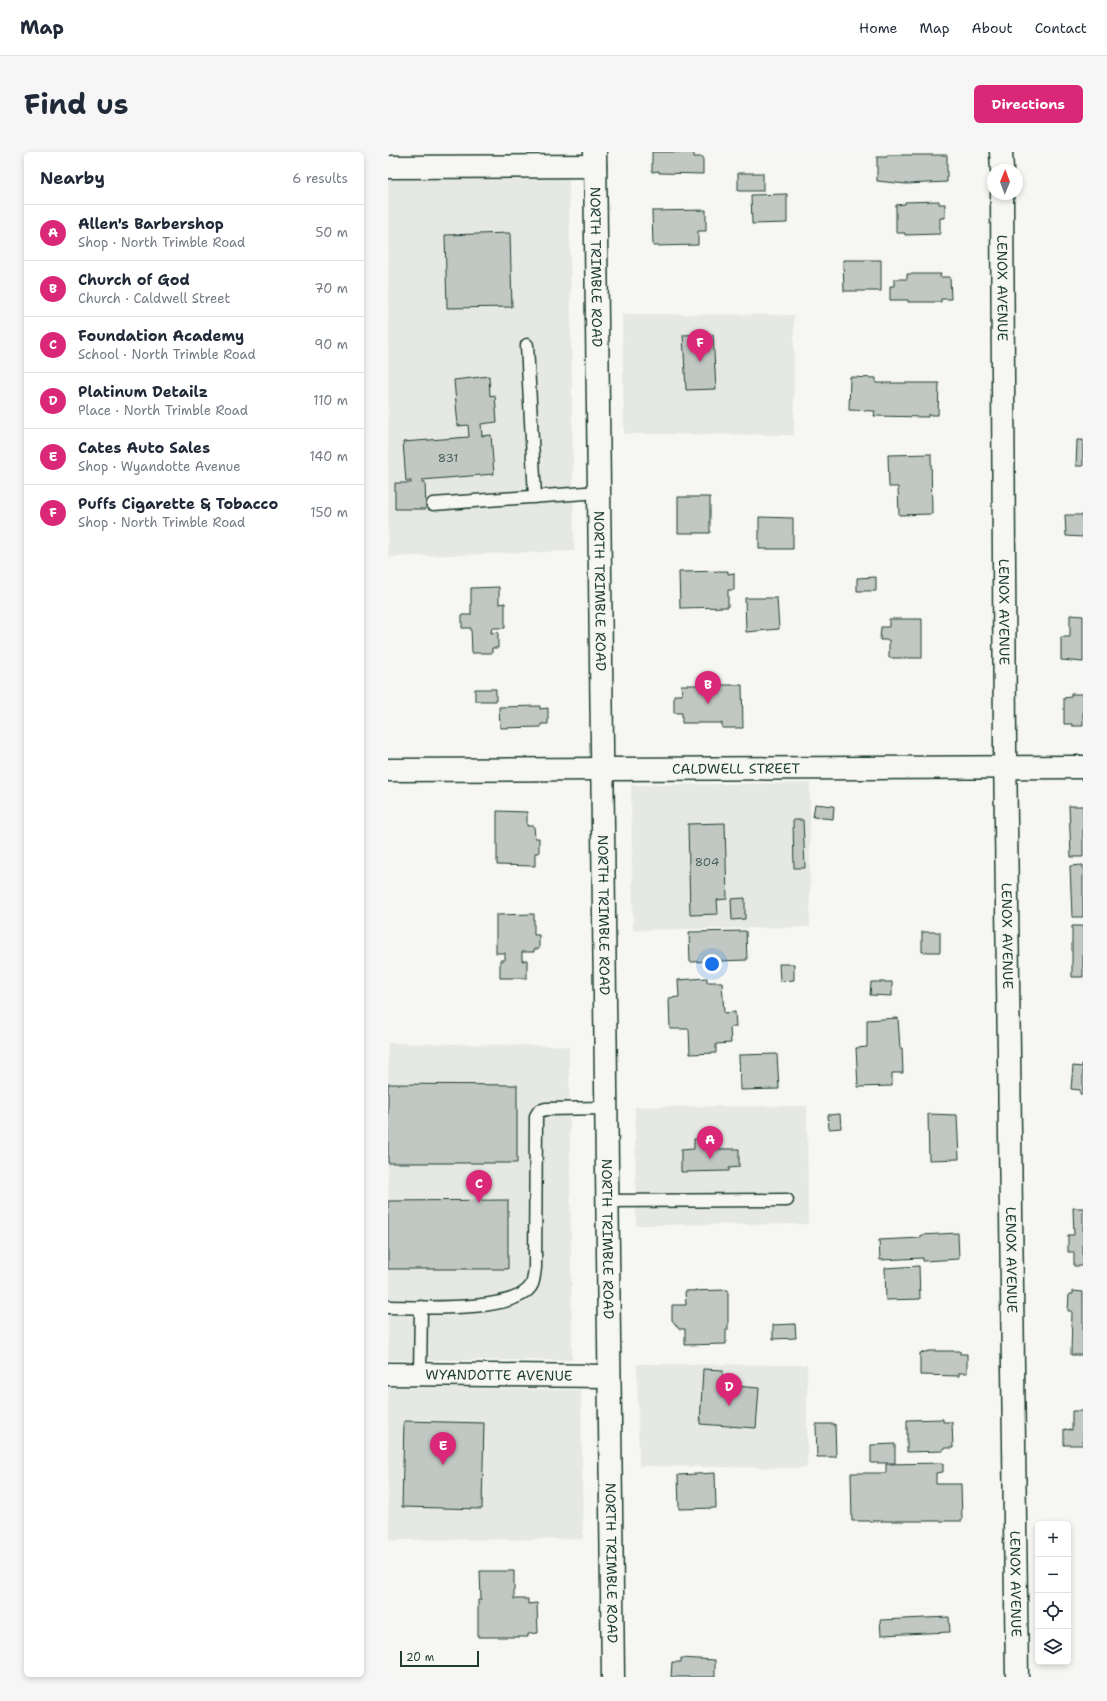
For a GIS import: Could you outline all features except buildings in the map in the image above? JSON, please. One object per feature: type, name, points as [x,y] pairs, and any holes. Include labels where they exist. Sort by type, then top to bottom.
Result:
[{"type":"street","points":[[1001,152],[1002,164]]},
{"type":"street","points":[[388,166],[595,159]]},
{"type":"street","name":"NORTH TRIMBLE ROAD","points":[[595,159],[613,1677]]},
{"type":"street","name":"LENOX AVENUE","points":[[1002,200],[1005,767],[1017,1677]]},
{"type":"street","name":"CALDWELL STREET","points":[[388,770],[1083,767]]},
{"type":"street","name":"WYANDOTTE AVENUE","points":[[388,1374],[609,1376]]},
{"type":"lane","points":[[527,345],[535,497]]},
{"type":"lane","points":[[433,504],[599,492]]},
{"type":"lane","points":[[388,1307],[472,1307],[519,1296],[531,1286],[535,1268],[536,1116],[540,1111],[546,1109],[606,1108]]},
{"type":"lane","points":[[608,1201],[788,1200]]},
{"type":"lane","points":[[420,1374],[421,1307]]},
{"type":"shaded area","points":[[569,172],[574,551],[388,557],[388,174]]},
{"type":"shaded area","points":[[622,314],[794,315],[794,435],[624,434]]},
{"type":"shaded area","points":[[810,783],[810,927],[633,930],[631,785]]},
{"type":"shaded area","points":[[388,1043],[569,1046],[572,1360],[388,1360]]},
{"type":"shaded area","points":[[807,1106],[808,1224],[636,1225],[635,1107]]},
{"type":"shaded area","points":[[637,1364],[807,1365],[807,1468],[639,1466]]},
{"type":"shaded area","points":[[388,1387],[581,1390],[583,1539],[388,1540]]},
{"type":"place","name":"Puffs Cigarette & Tobacco","points":[[700,362]]},
{"type":"place","name":"Church of God","points":[[708,704]]},
{"type":"place","name":"Allen's Barbershop","points":[[710,1159]]},
{"type":"place","name":"Foundation Academy","points":[[479,1203]]},
{"type":"place","name":"Platinum Detailz","points":[[729,1406]]},
{"type":"place","name":"Cates Auto Sales","points":[[443,1465]]}]
